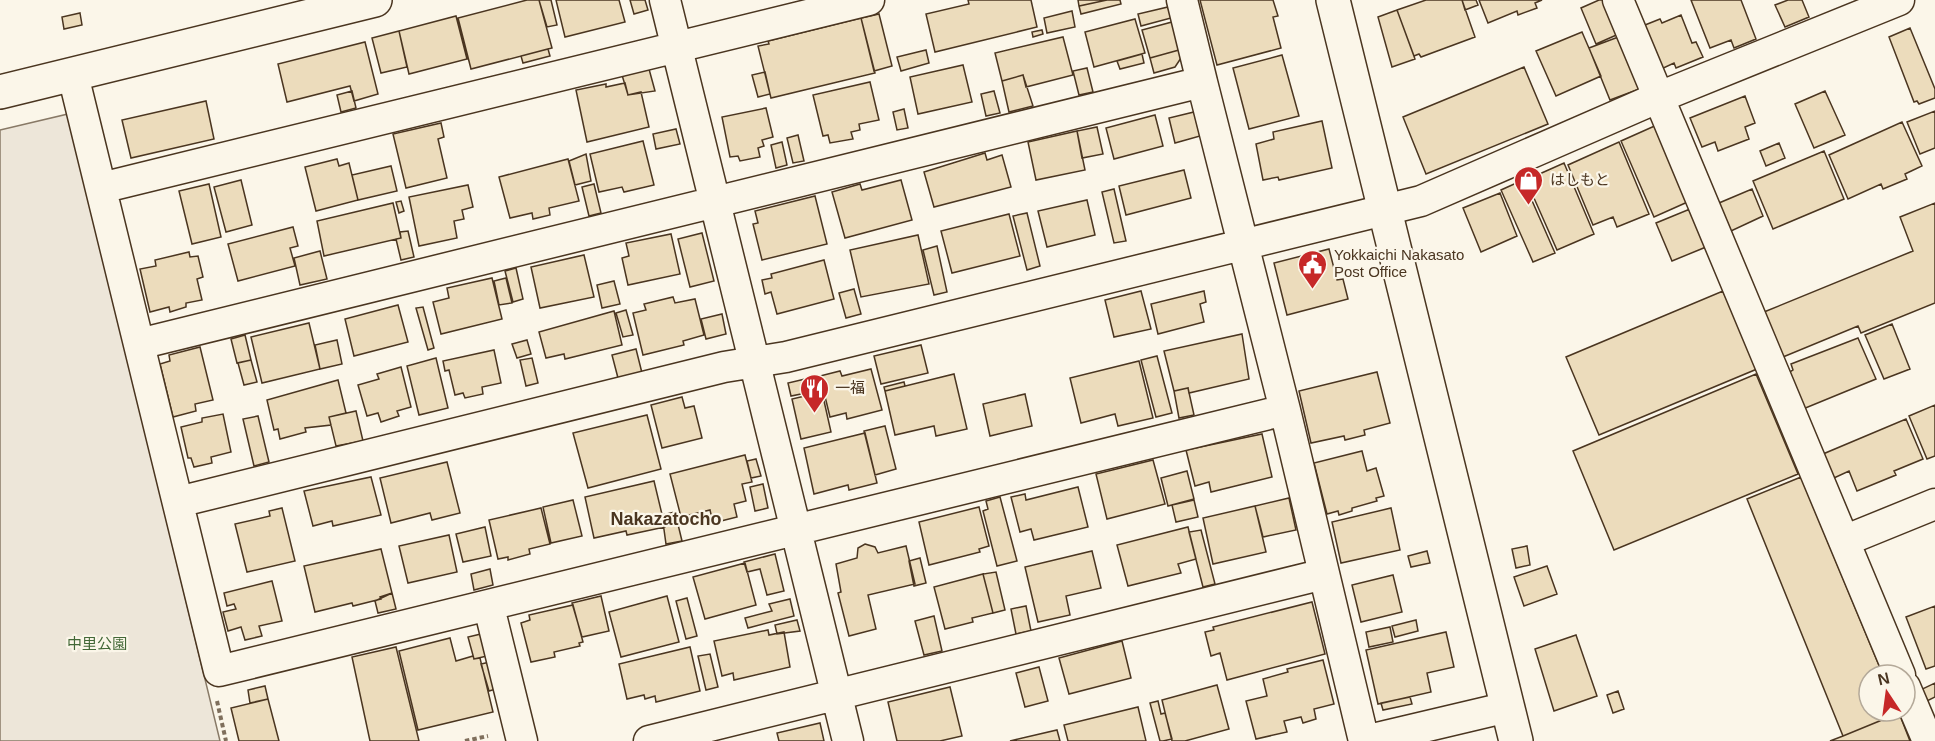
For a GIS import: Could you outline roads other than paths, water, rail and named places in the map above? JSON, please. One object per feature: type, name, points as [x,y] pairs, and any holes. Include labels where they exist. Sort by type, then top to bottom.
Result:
[{"type":"street","points":[[0,92],[375,0]]},
{"type":"street","points":[[665,0],[848,741]]},
{"type":"street","points":[[100,188],[869,0]]},
{"type":"street","points":[[1182,0],[1285,410],[1364,741],[1508,707]]},
{"type":"street","points":[[1333,0],[1516,741]]},
{"type":"street","points":[[1618,0],[1895,663]]},
{"type":"street","points":[[178,502],[724,367],[755,363],[1421,201],[1657,98],[1899,0]]},
{"type":"street","points":[[73,75],[219,671],[489,607],[1285,410]]},
{"type":"street","points":[[139,344],[1202,82]]},
{"type":"street","points":[[1844,541],[1935,504]]},
{"type":"street","points":[[649,741],[1324,574]]},
{"type":"street","points":[[489,607],[522,741]]},
{"type":"street","points":[[1917,715],[1928,741]]},
{"type":"place","name":"はしもと","points":[[1529,206]]},
{"type":"place","name":"Yokkaichi Nakasato Post Office","points":[[1313,290]]},
{"type":"place","name":"一福","points":[[814,414]]},
{"type":"district","name":"Nakazatocho","points":[[666,519]]},
{"type":"park label","name":"中里公園","points":[[97,644]]}]
